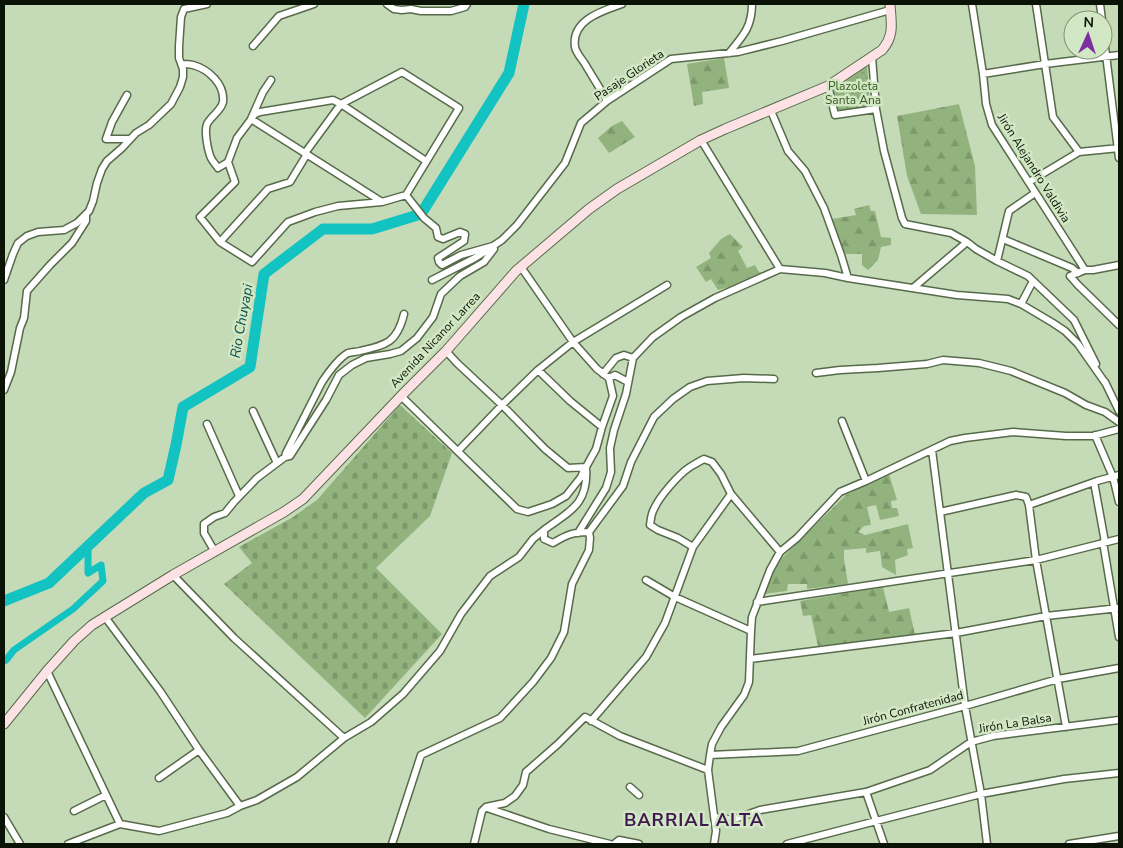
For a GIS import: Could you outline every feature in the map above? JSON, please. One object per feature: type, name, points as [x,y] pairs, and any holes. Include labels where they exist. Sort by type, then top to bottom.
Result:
[{"type":"main road","name":"Avenida Nicanor Larrea","points":[[4,724],[47,671],[74,641],[92,625],[303,499],[446,351],[521,267],[589,209],[701,140],[828,86],[872,57],[888,43],[891,26],[890,7]]},
{"type":"street","points":[[4,280],[18,243],[27,236],[38,232],[64,230],[86,214],[93,201],[97,183],[107,161],[136,133],[149,125],[171,104],[180,87],[184,69],[179,58],[181,17],[184,9],[207,4]]},
{"type":"street","points":[[252,46],[279,16],[314,4]]},
{"type":"street","points":[[387,4],[394,9],[402,10],[451,11],[465,7],[467,4]]},
{"type":"street","points":[[607,101],[575,48],[576,35],[579,27],[588,19],[602,11],[622,4]]},
{"type":"street","points":[[729,53],[751,22],[752,4]]},
{"type":"street","name":"Jirón Alejandro Valdivia","points":[[972,4],[986,104],[992,124],[1085,270]]},
{"type":"street","points":[[1036,4],[1054,117],[1079,152]]},
{"type":"street","name":"Pasaje Glorieta","points":[[493,246],[517,225],[565,163],[581,123],[607,101],[671,59],[738,52],[782,41],[890,7]]},
{"type":"street","points":[[872,57],[876,109],[884,151],[905,224],[951,233],[997,261],[1028,276],[1074,320],[1119,411]]},
{"type":"street","points":[[983,74],[1080,60]]},
{"type":"street","points":[[1106,60],[1119,158]]},
{"type":"street","points":[[182,64],[191,64],[204,69],[215,77],[222,91],[223,102],[207,125],[206,138],[212,159],[218,168],[228,162],[237,138],[255,114],[333,100],[426,161]]},
{"type":"street","points":[[220,242],[268,189],[290,182],[306,154],[341,104],[402,72],[459,108],[406,195],[382,202],[338,206],[288,222],[252,262],[220,242],[200,217],[235,182],[228,162]]},
{"type":"street","points":[[252,119],[263,92],[271,80]]},
{"type":"street","points":[[828,86],[835,115],[876,109]]},
{"type":"street","points":[[127,95],[112,122],[106,138],[130,139]]},
{"type":"street","points":[[771,111],[788,151],[805,170],[824,208],[848,278]]},
{"type":"street","points":[[252,119],[382,202]]},
{"type":"street","points":[[701,140],[780,268]]},
{"type":"street","points":[[1029,182],[1079,152],[1119,148]]},
{"type":"street","points":[[997,261],[1009,211],[1035,193]]},
{"type":"street","points":[[406,195],[424,218],[436,228],[438,238],[442,239],[460,232],[465,234],[464,241],[438,258],[442,264],[493,246]]},
{"type":"street","points":[[4,390],[11,372],[18,336],[24,318],[27,291],[72,243],[86,221],[86,214]]},
{"type":"street","points":[[1003,239],[1078,272]]},
{"type":"street","points":[[914,288],[967,242]]},
{"type":"street","points":[[432,280],[475,258],[493,246]]},
{"type":"street","points":[[215,552],[204,533],[204,524],[214,517],[225,513],[256,478],[290,456],[326,400],[339,375],[352,365],[366,358],[401,350],[418,338],[433,317],[441,294],[460,276],[484,262],[494,249],[493,246]]},
{"type":"street","points":[[1119,265],[1085,270],[1070,276],[1119,324]]},
{"type":"street","points":[[401,396],[517,509],[528,512],[552,504],[566,496],[581,477],[596,450],[613,396],[609,378],[597,369],[573,342],[521,267]]},
{"type":"street","points":[[578,533],[606,488],[611,472],[610,448],[626,394],[633,358],[653,337],[681,317],[715,298],[780,268],[825,273],[957,295],[1008,299],[1053,322],[1069,335],[1078,344],[1106,384]]},
{"type":"street","points":[[1021,304],[1033,282]]},
{"type":"street","points":[[458,451],[538,370],[573,342],[667,285]]},
{"type":"street","points":[[285,458],[328,374],[342,358],[350,353],[386,344],[397,334],[404,314]]},
{"type":"street","points":[[446,351],[545,449],[568,468],[586,467]]},
{"type":"street","points":[[603,374],[616,358],[624,355],[633,358]]},
{"type":"street","points":[[816,374],[840,370],[927,364],[943,360],[979,363],[1011,370],[1105,412],[1119,422]]},
{"type":"street","points":[[538,370],[570,401],[602,427]]},
{"type":"street","points":[[609,378],[615,375],[628,382]]},
{"type":"street","points":[[544,530],[544,539],[553,543],[567,535],[588,532],[623,486],[631,462],[654,417],[673,399],[690,387],[707,381],[774,378]]},
{"type":"street","points":[[253,411],[277,463]]},
{"type":"street","points":[[842,421],[866,481]]},
{"type":"street","points":[[208,424],[239,496]]},
{"type":"street","points":[[714,844],[716,831],[708,770],[712,744],[721,727],[744,695],[749,682],[752,617],[770,570],[780,552],[840,492],[950,441],[1013,432],[1093,436],[1119,429]]},
{"type":"street","points":[[1096,435],[1116,476],[1119,502]]},
{"type":"street","points":[[932,450],[965,706],[981,794],[987,844]]},
{"type":"street","points":[[694,548],[650,525],[654,508],[659,501],[681,474],[704,458],[712,462],[732,494],[780,552]]},
{"type":"street","points":[[68,844],[120,824],[159,831],[227,813],[257,800],[297,777],[344,738],[371,722],[403,694],[440,651],[460,614],[490,576],[519,558],[533,539],[569,512],[582,498],[587,481],[586,467]]},
{"type":"street","points":[[1029,505],[1116,476]]},
{"type":"street","points":[[1094,482],[1117,609],[1119,637]]},
{"type":"street","points":[[590,721],[646,657],[665,623],[694,548],[732,494]]},
{"type":"street","points":[[940,512],[1016,495],[1026,497],[1029,505],[1036,560],[1066,727]]},
{"type":"street","points":[[392,844],[421,755],[500,718],[533,682],[551,658],[564,632],[572,584],[589,550],[590,538],[588,532]]},
{"type":"street","points":[[757,602],[1036,560],[1119,539]]},
{"type":"street","points":[[173,576],[234,638],[344,738]]},
{"type":"street","points":[[646,580],[675,598],[751,631]]},
{"type":"street","points":[[750,659],[956,633],[1046,616],[1117,609]]},
{"type":"street","points":[[105,617],[160,691],[199,750],[240,806]]},
{"type":"street","name":"Jirón Confratenidad","points":[[710,755],[798,751],[1058,679],[1119,668]]},
{"type":"street","points":[[47,671],[120,824]]},
{"type":"street","points":[[474,844],[482,811],[486,807],[505,803],[515,796],[522,785],[526,772],[585,717],[620,736],[708,770]]},
{"type":"street","name":"Jirón La Balsa","points":[[714,817],[732,820],[760,810],[866,792],[930,770],[971,742],[993,736],[1119,720]]},
{"type":"street","points":[[159,778],[199,750]]},
{"type":"street","points":[[786,844],[802,843],[981,794],[1064,779],[1119,773]]},
{"type":"street","points":[[630,788],[639,795]]},
{"type":"street","points":[[866,792],[884,844]]},
{"type":"street","points":[[74,810],[106,795]]},
{"type":"street","points":[[486,807],[549,829],[610,844]]},
{"type":"street","points":[[4,817],[20,844]]},
{"type":"street","points":[[1069,844],[1119,836]]},
{"type":"street","points":[[614,844],[619,840],[640,844]]},
{"type":"green space","points":[[724,58],[729,88],[702,92],[703,104],[694,106],[687,64]]},
{"type":"green space","name":"Plazoleta Santa Ana","points":[[867,66],[870,107],[838,112],[833,87]]},
{"type":"green space","points":[[959,104],[975,166],[977,215],[921,214],[907,176],[897,116]]},
{"type":"green space","points":[[622,121],[635,137],[609,153],[598,138],[612,126]]},
{"type":"green space","points":[[869,205],[871,211],[875,211],[881,237],[891,238],[891,245],[881,247],[878,260],[868,270],[862,265],[862,254],[845,254],[832,219],[856,215],[854,209]]},
{"type":"green space","points":[[730,234],[743,247],[738,251],[747,268],[755,265],[759,272],[767,272],[744,283],[718,290],[711,279],[706,282],[696,267],[711,258],[709,253],[721,239]]},
{"type":"green space","points":[[400,405],[452,453],[430,516],[376,568],[442,634],[365,718],[224,584],[252,563],[239,547],[293,517],[317,500]]},
{"type":"green space","points":[[889,474],[897,500],[891,501],[892,508],[897,508],[899,516],[880,520],[876,505],[867,507],[871,525],[864,526],[858,532],[865,535],[908,524],[913,548],[907,549],[908,555],[895,560],[896,575],[882,567],[880,551],[866,553],[866,548],[844,550],[848,584],[807,589],[807,584],[788,584],[787,591],[764,594],[772,573],[783,557],[846,495]]},
{"type":"green space","points":[[883,587],[889,612],[909,608],[915,635],[818,646],[811,615],[803,616],[800,601]]},
{"type":"waterway","name":"Rio Chuyapi","points":[[4,601],[49,583],[144,493],[168,480],[183,407],[250,367],[264,274],[323,229],[372,229],[421,214],[509,73],[524,4]]},
{"type":"waterway","points":[[4,661],[14,650],[73,609],[103,581],[101,565],[88,573],[88,546]]},
{"type":"district","name":"BARRIAL ALTA","points":[[694,820]]}]
